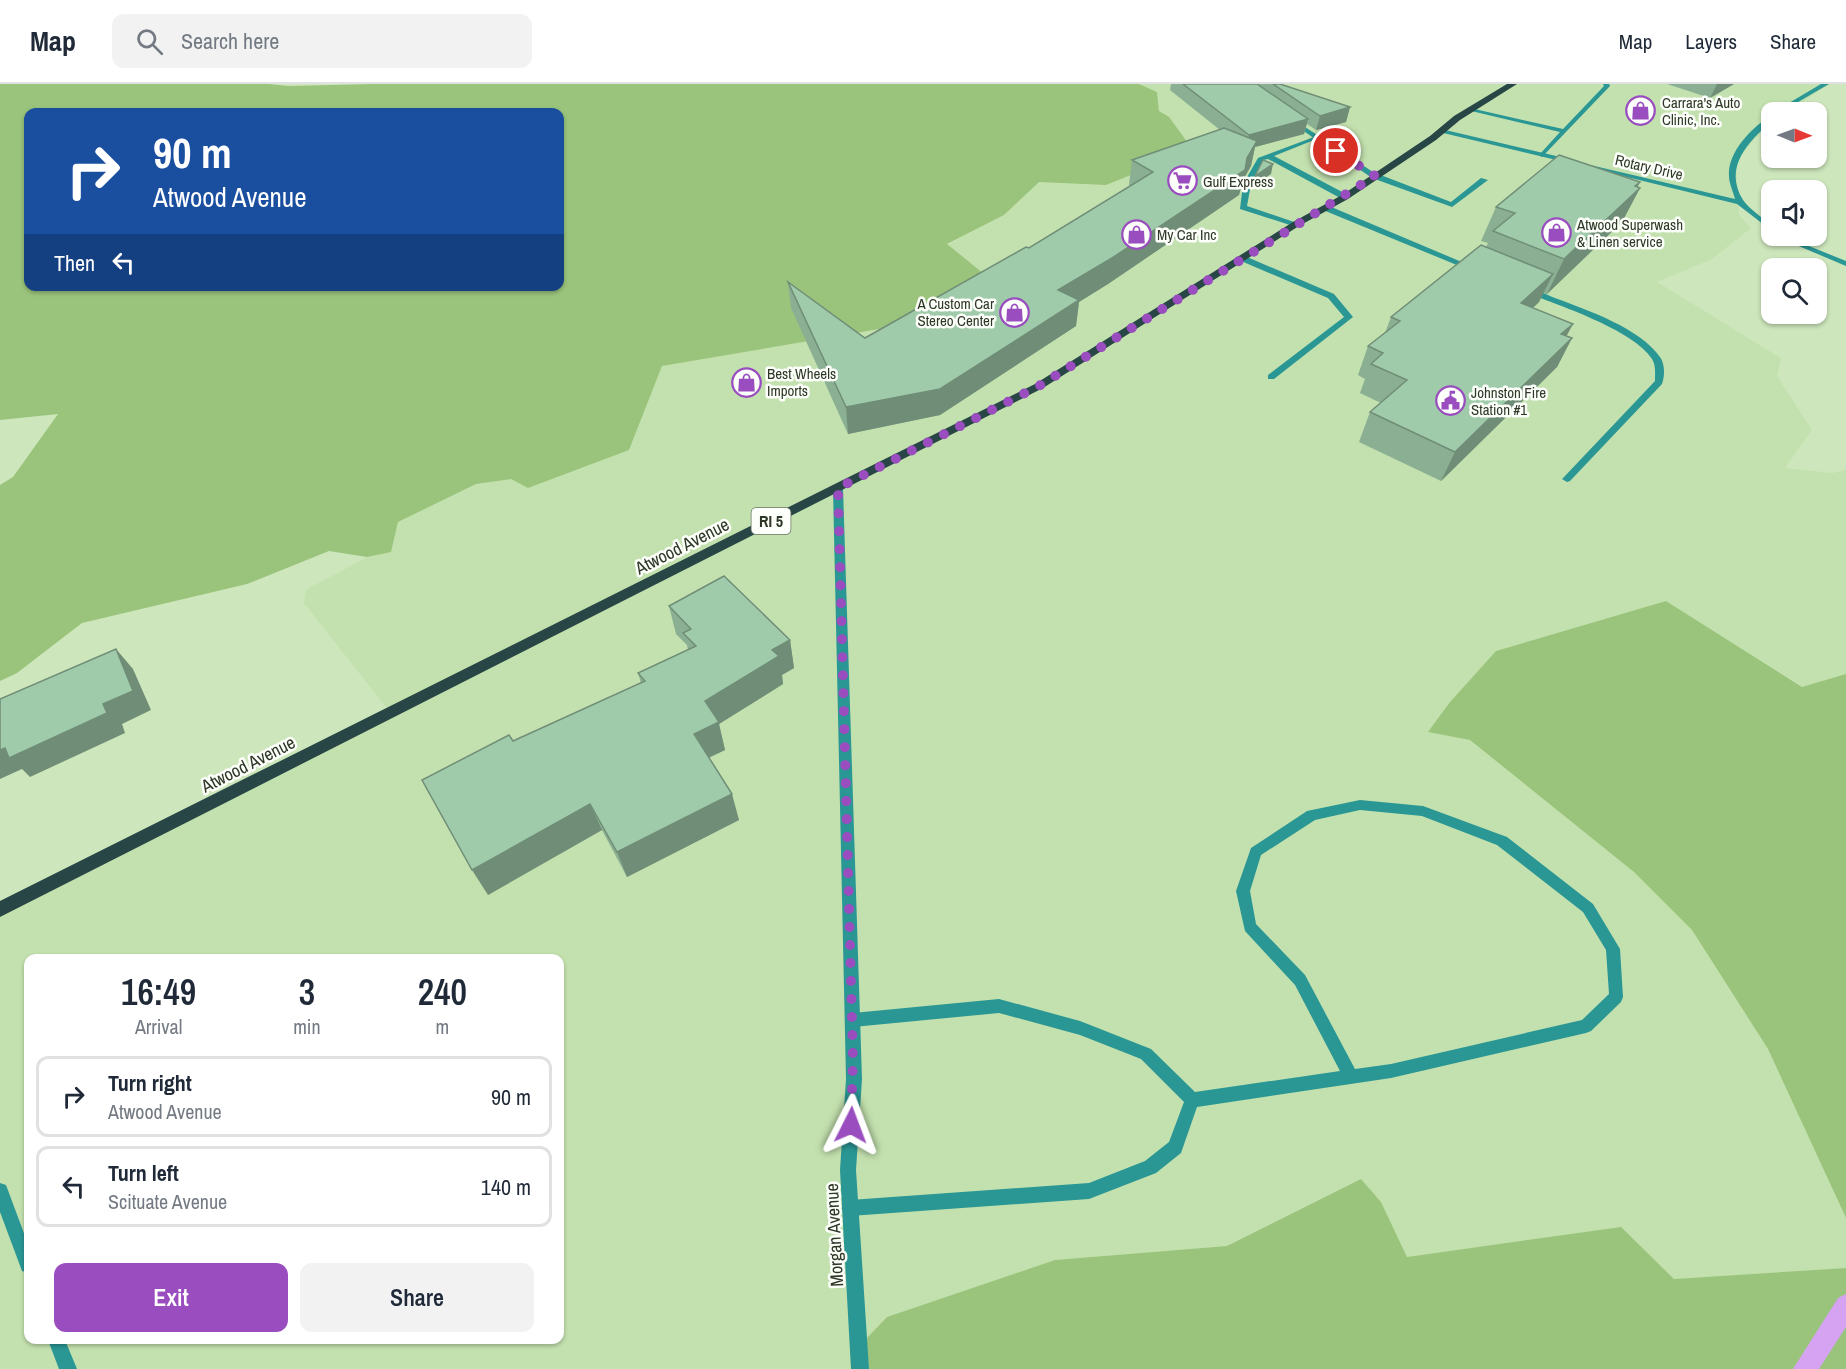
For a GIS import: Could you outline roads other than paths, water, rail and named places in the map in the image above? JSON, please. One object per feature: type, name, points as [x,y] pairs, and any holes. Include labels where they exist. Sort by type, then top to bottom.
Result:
[{"type":"main road","name":"Atwood Avenue","points":[[0,909],[1039,386],[1244,259],[1296,224],[1345,197],[1470,110],[1513,84]]},
{"type":"street","points":[[1542,155],[1606,84]]},
{"type":"street","points":[[1795,102],[1827,84]]},
{"type":"street","points":[[1470,110],[1565,131]]},
{"type":"street","points":[[1282,114],[1375,176],[1452,205],[1484,180]]},
{"type":"street","points":[[1740,202],[1732,174],[1736,160],[1752,135],[1761,127]]},
{"type":"street","name":"Rotary Drive","points":[[1441,131],[1740,202],[1761,220]]},
{"type":"street","points":[[1296,224],[1243,207],[1247,184],[1260,159],[1316,138]]},
{"type":"street","points":[[1268,156],[1345,197]]},
{"type":"street","points":[[1326,208],[1486,273]]},
{"type":"street","points":[[1803,246],[1846,264]]},
{"type":"street","points":[[1244,259],[1331,296],[1349,317],[1271,377]]},
{"type":"street","points":[[1518,286],[1619,330],[1649,348],[1659,361],[1659,382],[1567,479]]},
{"type":"street","name":"Morgan Avenue","points":[[838,488],[854,1079],[848,1170],[860,1369]]},
{"type":"street","points":[[1192,1100],[1351,1077],[1390,1071],[1586,1026],[1616,997],[1613,949],[1588,908],[1502,841],[1423,811],[1360,805],[1312,815],[1256,852],[1243,891],[1250,927],[1300,980],[1351,1077]]},
{"type":"street","points":[[852,1020],[999,1006],[1080,1028],[1146,1054],[1192,1100]]},
{"type":"street","points":[[850,1208],[1089,1191],[1150,1167],[1175,1147],[1192,1100]]},
{"type":"street","points":[[0,1191],[24,1254]]},
{"type":"street","points":[[59,1344],[68,1369]]},
{"type":"waterway","points":[[1805,1369],[1846,1306]]},
{"type":"place","name":"Carrara's Auto Clinic, Inc.","points":[[1641,111]]},
{"type":"place","name":"Gulf Express","points":[[1182,181]]},
{"type":"place","name":"Atwood Superwash & Linen service","points":[[1556,233]]},
{"type":"place","name":"My Car Inc","points":[[1136,234]]},
{"type":"place","name":"A Custom Car Stereo Center","points":[[1015,312]]},
{"type":"place","name":"Best Wheels Imports","points":[[746,382]]},
{"type":"place","name":"Johnston Fire Station #1","points":[[1450,401]]}]
